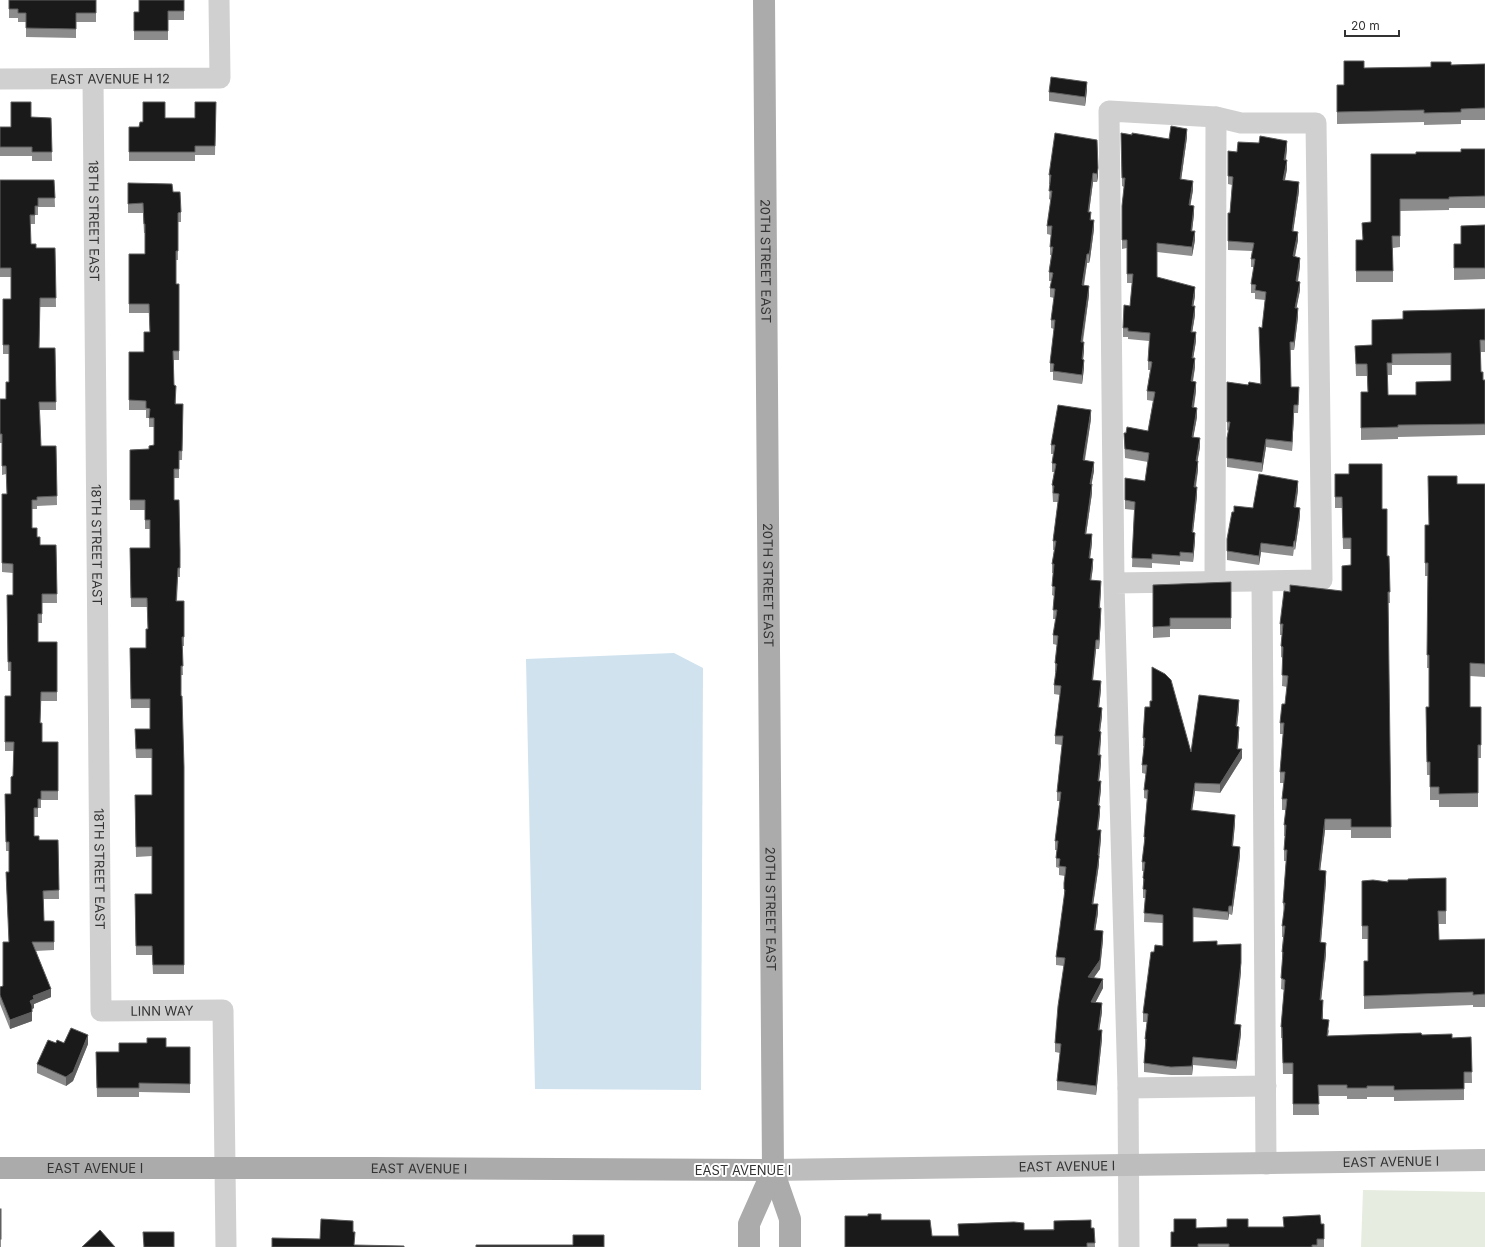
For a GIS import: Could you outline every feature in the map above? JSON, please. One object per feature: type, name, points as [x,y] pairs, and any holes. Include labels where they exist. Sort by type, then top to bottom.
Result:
[{"type":"main road","name":"20TH STREET EAST","points":[[764,0],[773,1170],[790,1219],[790,1247]]},
{"type":"main road","name":"EAST AVENUE I","points":[[0,1168],[773,1170],[1485,1160]]},
{"type":"main road","name":"20TH STREET EAST","points":[[749,1247],[749,1224],[773,1170]]},
{"type":"street","name":"EAST AVENUE H 12","points":[[0,79],[220,78],[219,0]]},
{"type":"street","name":"18TH STREET EAST","points":[[93,79],[101,1011]]},
{"type":"street","points":[[1114,583],[1322,580],[1316,123],[1241,123],[1216,117],[1109,111],[1114,583],[1128,1088],[1129,1247]]},
{"type":"street","points":[[1215,582],[1216,117]]},
{"type":"street","points":[[1262,582],[1266,1164]]},
{"type":"street","name":"LINN WAY","points":[[101,1011],[223,1010],[224,1168]]},
{"type":"street","points":[[1128,1088],[1266,1086]]},
{"type":"street","points":[[224,1168],[226,1247]]},
{"type":"shaded area","points":[[1363,1190],[1485,1192],[1485,1247],[1361,1247]]},
{"type":"water","points":[[674,653],[703,668],[701,1090],[535,1089],[526,659]]},
{"type":"building","points":[[9,0],[96,0],[96,13],[76,13],[76,29],[26,28],[26,13],[18,13],[18,9],[9,9]]},
{"type":"building","points":[[139,0],[184,0],[184,11],[168,11],[168,31],[134,31],[134,12],[139,12]]},
{"type":"building","points":[[1344,61],[1364,61],[1364,68],[1431,67],[1431,62],[1451,62],[1451,65],[1485,64],[1485,108],[1461,109],[1461,112],[1424,113],[1424,110],[1337,112],[1337,85],[1344,85]]},
{"type":"building","points":[[1051,77],[1087,82],[1085,97],[1049,92]]},
{"type":"building","points":[[11,102],[31,102],[31,117],[51,118],[52,152],[32,152],[32,147],[0,147],[0,127],[11,127]]},
{"type":"building","points":[[143,102],[165,102],[165,118],[195,118],[195,102],[216,102],[215,146],[195,146],[195,152],[129,152],[129,127],[139,127],[140,122],[143,122]]},
{"type":"building","points":[[1171,126],[1187,129],[1180,179],[1193,181],[1189,205],[1194,206],[1191,231],[1195,231],[1192,247],[1157,243],[1157,277],[1195,287],[1192,306],[1195,306],[1191,332],[1196,332],[1192,358],[1195,358],[1191,381],[1196,382],[1192,407],[1197,408],[1192,437],[1200,438],[1194,487],[1197,487],[1192,532],[1195,533],[1193,553],[1180,552],[1180,556],[1152,554],[1152,559],[1132,558],[1135,502],[1125,500],[1125,478],[1145,481],[1149,453],[1125,449],[1124,433],[1126,433],[1127,427],[1148,431],[1155,392],[1147,391],[1152,362],[1148,361],[1150,333],[1128,331],[1128,328],[1123,328],[1124,305],[1130,306],[1133,274],[1127,274],[1127,240],[1122,240],[1122,206],[1125,178],[1122,178],[1121,133],[1132,135],[1132,133],[1169,139]]},
{"type":"building","points":[[1055,133],[1097,140],[1098,168],[1097,174],[1093,173],[1088,212],[1091,212],[1090,220],[1094,220],[1090,250],[1089,254],[1087,254],[1082,285],[1089,286],[1081,342],[1084,342],[1082,375],[1053,371],[1054,364],[1050,363],[1055,320],[1051,320],[1055,289],[1050,288],[1053,273],[1049,272],[1053,247],[1050,247],[1052,226],[1047,226],[1052,191],[1049,191],[1051,175],[1049,175]]},
{"type":"building","points":[[1260,136],[1287,141],[1284,160],[1287,160],[1283,180],[1299,182],[1292,231],[1298,232],[1293,256],[1300,258],[1296,281],[1300,282],[1295,308],[1298,308],[1294,342],[1290,342],[1291,387],[1299,387],[1298,405],[1294,405],[1292,442],[1266,439],[1262,463],[1227,458],[1227,438],[1230,422],[1227,422],[1227,382],[1248,385],[1249,382],[1261,384],[1259,327],[1262,328],[1266,292],[1255,290],[1256,285],[1251,284],[1255,259],[1251,259],[1254,243],[1228,241],[1228,213],[1230,213],[1233,177],[1228,176],[1228,151],[1237,152],[1238,142],[1259,143]]},
{"type":"building","points":[[1461,149],[1485,149],[1485,196],[1449,197],[1449,199],[1400,199],[1400,236],[1392,236],[1393,271],[1356,271],[1356,240],[1363,240],[1362,223],[1371,222],[1371,154],[1461,152]]},
{"type":"building","points":[[0,180],[54,180],[55,198],[38,198],[38,206],[35,206],[35,215],[30,215],[31,244],[36,244],[36,248],[55,248],[56,298],[40,298],[39,348],[55,348],[56,402],[39,402],[41,446],[56,446],[57,496],[37,497],[37,500],[32,500],[32,528],[37,528],[37,537],[40,537],[40,545],[56,545],[57,594],[42,594],[42,614],[38,614],[38,642],[57,642],[57,692],[41,692],[40,723],[42,723],[42,742],[58,742],[58,791],[41,791],[41,799],[38,799],[38,808],[34,808],[34,836],[39,836],[39,840],[58,840],[59,890],[43,891],[44,921],[54,921],[54,942],[32,942],[51,989],[33,996],[34,999],[30,1001],[32,1012],[10,1020],[0,995],[0,987],[3,986],[3,942],[9,942],[6,872],[9,872],[9,842],[6,842],[5,794],[11,794],[14,742],[5,742],[5,696],[11,696],[11,662],[8,662],[7,595],[13,595],[13,564],[2,563],[2,494],[7,494],[6,466],[2,466],[0,399],[6,399],[6,382],[9,382],[9,345],[3,345],[3,299],[11,299],[11,268],[0,268]]},
{"type":"building","points":[[128,183],[172,184],[173,192],[180,192],[181,212],[178,213],[178,251],[176,251],[176,284],[179,284],[179,351],[173,351],[174,385],[176,386],[175,404],[183,404],[182,451],[179,451],[179,469],[174,469],[174,500],[179,500],[180,550],[180,568],[178,568],[176,601],[184,601],[181,696],[184,767],[184,965],[153,965],[152,946],[136,946],[135,894],[152,894],[152,847],[136,847],[135,795],[152,795],[152,749],[136,749],[135,729],[150,729],[150,699],[131,699],[130,648],[146,648],[146,629],[148,629],[147,598],[131,598],[130,548],[150,548],[150,520],[145,520],[145,500],[130,500],[130,450],[149,449],[149,446],[154,445],[154,418],[149,418],[150,409],[146,408],[146,401],[129,400],[129,352],[144,352],[144,332],[150,332],[149,304],[129,304],[129,254],[145,254],[145,224],[143,203],[128,204]]},
{"type":"building","points":[[1485,225],[1485,268],[1454,268],[1454,244],[1461,244],[1461,226]]},
{"type":"building","points":[[1485,309],[1485,340],[1480,340],[1481,372],[1483,372],[1483,380],[1485,380],[1485,424],[1398,425],[1398,427],[1361,428],[1361,392],[1368,392],[1367,364],[1356,364],[1355,346],[1372,345],[1372,320],[1403,319],[1403,311]],"holes":[[[1451,353],[1451,381],[1416,382],[1416,395],[1388,395],[1387,363],[1392,363],[1392,354]]]},
{"type":"building","points":[[1058,405],[1091,410],[1083,460],[1094,462],[1090,484],[1092,484],[1085,534],[1092,534],[1089,558],[1093,559],[1090,580],[1101,581],[1099,640],[1096,640],[1092,680],[1101,681],[1098,707],[1102,708],[1098,755],[1101,755],[1098,781],[1101,781],[1097,830],[1101,830],[1092,904],[1098,904],[1094,930],[1103,931],[1100,960],[1088,977],[1103,979],[1091,1002],[1102,1003],[1098,1030],[1102,1030],[1096,1086],[1057,1081],[1061,1044],[1055,1043],[1058,1006],[1065,958],[1056,957],[1065,890],[1064,883],[1066,867],[1059,866],[1060,859],[1056,858],[1058,841],[1055,841],[1061,792],[1057,792],[1063,736],[1055,736],[1061,686],[1054,685],[1057,664],[1055,663],[1058,636],[1053,635],[1057,610],[1053,610],[1055,587],[1052,586],[1054,564],[1052,564],[1056,541],[1053,541],[1059,494],[1053,493],[1054,486],[1052,485],[1056,464],[1052,463],[1055,445],[1051,445]]},
{"type":"building","points":[[1349,464],[1382,464],[1382,509],[1387,509],[1387,556],[1389,556],[1390,592],[1388,592],[1391,827],[1351,827],[1351,819],[1325,819],[1319,870],[1326,871],[1320,942],[1326,943],[1320,1000],[1323,1000],[1322,1019],[1329,1020],[1327,1036],[1421,1033],[1422,1035],[1452,1034],[1452,1038],[1471,1037],[1472,1072],[1464,1072],[1464,1089],[1394,1090],[1394,1086],[1347,1088],[1347,1085],[1318,1085],[1319,1104],[1293,1104],[1293,1063],[1283,1063],[1281,1027],[1285,980],[1281,978],[1285,926],[1282,926],[1285,903],[1283,903],[1287,850],[1284,850],[1286,825],[1284,825],[1287,799],[1282,799],[1285,772],[1280,772],[1284,723],[1280,723],[1282,704],[1285,704],[1288,676],[1282,675],[1283,647],[1281,646],[1283,624],[1280,624],[1284,591],[1290,592],[1290,585],[1342,591],[1342,566],[1351,565],[1351,538],[1343,538],[1342,497],[1335,497],[1335,474],[1349,474]]},
{"type":"building","points":[[1259,474],[1298,481],[1294,507],[1300,508],[1293,547],[1261,543],[1259,556],[1227,551],[1227,539],[1232,512],[1234,512],[1234,506],[1253,508]]},
{"type":"building","points":[[1428,476],[1457,476],[1457,484],[1485,484],[1485,664],[1470,663],[1470,707],[1481,707],[1481,745],[1478,745],[1478,793],[1439,794],[1439,787],[1430,787],[1430,762],[1427,762],[1426,707],[1429,707],[1429,655],[1427,655],[1428,563],[1425,563],[1425,525],[1429,525]]},
{"type":"building","points":[[1231,582],[1231,618],[1170,618],[1170,626],[1153,627],[1153,585]]},
{"type":"building","points":[[1152,667],[1165,674],[1171,680],[1191,752],[1199,695],[1239,700],[1236,726],[1239,727],[1237,749],[1242,749],[1220,784],[1195,783],[1191,810],[1235,815],[1232,846],[1240,847],[1232,906],[1229,906],[1228,912],[1193,908],[1193,942],[1217,941],[1217,945],[1241,944],[1241,963],[1234,1024],[1241,1025],[1236,1061],[1193,1057],[1192,1066],[1171,1067],[1144,1063],[1148,1014],[1143,1013],[1151,952],[1154,952],[1155,945],[1163,946],[1163,915],[1144,913],[1146,890],[1143,889],[1145,862],[1142,862],[1148,790],[1144,790],[1147,765],[1142,765],[1145,738],[1143,738],[1145,707],[1150,707],[1150,701],[1152,701]]},
{"type":"building","points":[[1446,878],[1446,911],[1438,911],[1439,940],[1485,939],[1485,994],[1473,995],[1473,992],[1364,996],[1364,961],[1368,961],[1368,926],[1362,926],[1362,881],[1373,880],[1388,882],[1388,880]]},
{"type":"building","points":[[71,1028],[88,1035],[73,1072],[66,1077],[37,1064],[48,1040],[56,1043],[57,1040],[64,1043]]},
{"type":"building","points":[[147,1038],[166,1038],[166,1047],[190,1047],[190,1084],[139,1083],[139,1088],[97,1088],[96,1052],[119,1052],[119,1043],[147,1043]]},
{"type":"building","points":[[1,1209],[1,1239],[0,1239]]},
{"type":"building","points":[[868,1214],[881,1214],[881,1220],[930,1220],[932,1236],[959,1236],[958,1224],[1014,1222],[1024,1223],[1024,1230],[1054,1230],[1054,1221],[1091,1220],[1091,1228],[1094,1228],[1095,1243],[1087,1243],[1087,1247],[845,1247],[845,1216],[868,1216]]},
{"type":"building","points":[[1320,1215],[1321,1224],[1324,1224],[1324,1239],[1317,1239],[1317,1245],[1312,1245],[1312,1247],[1229,1247],[1229,1244],[1198,1244],[1198,1247],[1171,1247],[1171,1232],[1174,1232],[1174,1219],[1196,1219],[1196,1228],[1227,1227],[1227,1219],[1248,1219],[1248,1227],[1284,1227],[1283,1217]]},
{"type":"building","points":[[321,1219],[353,1221],[353,1232],[355,1232],[354,1245],[404,1247],[272,1247],[272,1238],[320,1239]]},
{"type":"building","points":[[100,1230],[115,1247],[82,1247]]},
{"type":"building","points":[[143,1232],[174,1232],[174,1247],[144,1247]]},
{"type":"building","points":[[573,1235],[604,1235],[604,1247],[476,1247],[476,1245],[573,1245]]}]
